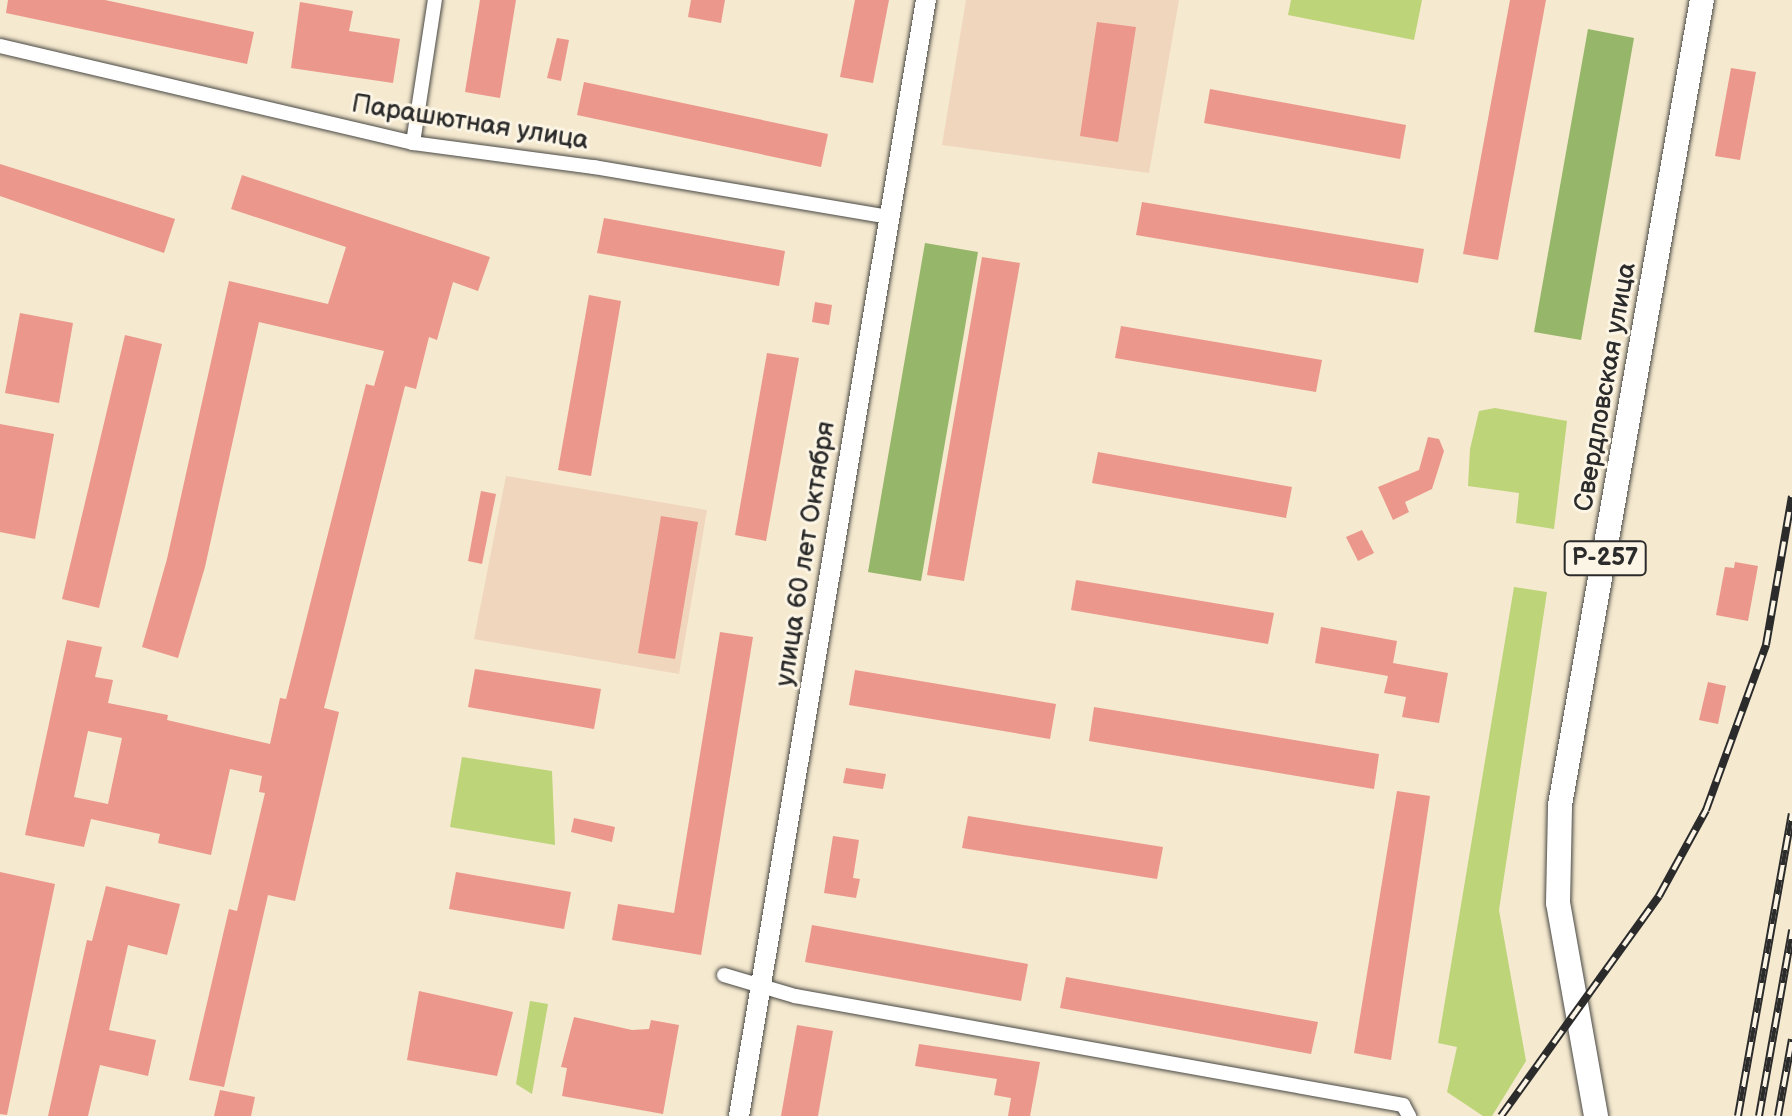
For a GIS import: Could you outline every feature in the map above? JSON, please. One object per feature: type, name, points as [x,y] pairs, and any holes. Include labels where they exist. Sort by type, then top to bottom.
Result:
[{"type":"highway","name":"Свердловская улица","points":[[1596,1116],[1558,903],[1560,805],[1702,0]]},
{"type":"main road","name":"улица 60 лет Октября","points":[[739,1116],[926,0]]},
{"type":"street","points":[[413,143],[435,0]]},
{"type":"street","name":"Парашютная улица","points":[[0,46],[413,143],[594,167],[889,217]]},
{"type":"street","points":[[724,975],[760,986],[1403,1105],[1409,1116]]},
{"type":"shaded area","points":[[966,0],[1179,0],[1149,173],[942,145]]},
{"type":"shaded area","points":[[506,476],[707,510],[679,674],[474,639]]},
{"type":"green space","points":[[1291,0],[1422,0],[1414,40],[1288,15]]},
{"type":"green space","points":[[1588,29],[1634,38],[1581,340],[1534,332]]},
{"type":"green space","points":[[925,243],[978,252],[921,581],[868,572]]},
{"type":"green space","points":[[1495,408],[1567,421],[1554,529],[1516,523],[1519,493],[1468,486],[1470,449],[1479,411]]},
{"type":"green space","points":[[1514,587],[1547,592],[1499,910],[1526,1061],[1492,1116],[1483,1116],[1447,1092],[1457,1047],[1438,1043]]},
{"type":"green space","points":[[462,757],[552,771],[555,845],[450,827]]},
{"type":"green space","points":[[530,1001],[548,1004],[532,1094],[516,1084]]},
{"type":"building","points":[[8,0],[105,0],[254,32],[247,64],[6,13]]},
{"type":"building","points":[[480,0],[516,0],[500,98],[465,92]]},
{"type":"building","points":[[691,0],[725,0],[721,23],[688,17]]},
{"type":"building","points":[[855,0],[889,0],[873,83],[840,77]]},
{"type":"building","points":[[1510,0],[1546,0],[1498,260],[1463,254]]},
{"type":"building","points":[[300,2],[353,11],[349,31],[400,39],[393,83],[291,68]]},
{"type":"building","points":[[1097,22],[1136,27],[1118,142],[1080,136]]},
{"type":"building","points":[[557,38],[569,40],[561,81],[547,78]]},
{"type":"building","points":[[1731,68],[1756,72],[1740,160],[1715,156]]},
{"type":"building","points":[[584,82],[828,134],[821,167],[577,115]]},
{"type":"building","points":[[1210,89],[1406,125],[1400,159],[1204,123]]},
{"type":"building","points":[[0,164],[175,219],[164,253],[0,196]]},
{"type":"building","points":[[242,175],[490,257],[478,291],[453,282],[437,340],[429,337],[416,389],[405,386],[324,708],[339,712],[295,901],[268,895],[224,1087],[189,1080],[229,909],[237,911],[265,793],[259,792],[262,776],[230,769],[211,855],[158,843],[160,834],[91,819],[84,847],[25,835],[67,640],[102,647],[95,677],[113,680],[108,703],[168,715],[167,720],[270,744],[280,698],[286,699],[366,384],[374,386],[384,351],[259,322],[205,567],[178,658],[142,647],[167,559],[229,281],[328,304],[346,247],[231,209]],"holes":[[[88,731],[122,738],[108,804],[74,797]]]},
{"type":"building","points":[[1142,202],[1424,249],[1418,283],[1136,235]]},
{"type":"building","points":[[604,218],[785,251],[779,286],[597,253]]},
{"type":"building","points":[[982,257],[1020,263],[964,581],[927,575]]},
{"type":"building","points":[[589,295],[621,301],[591,476],[558,470]]},
{"type":"building","points":[[815,302],[832,305],[829,325],[812,322]]},
{"type":"building","points":[[20,313],[73,323],[59,403],[5,393]]},
{"type":"building","points":[[1121,326],[1322,360],[1316,392],[1115,358]]},
{"type":"building","points":[[125,335],[162,344],[99,608],[62,599]]},
{"type":"building","points":[[767,353],[799,358],[766,541],[735,535]]},
{"type":"building","points":[[0,424],[54,434],[35,539],[0,532]]},
{"type":"building","points":[[1428,437],[1439,439],[1444,451],[1432,489],[1405,502],[1409,512],[1393,520],[1378,487],[1419,470]]},
{"type":"building","points":[[1098,452],[1292,487],[1286,518],[1092,483]]},
{"type":"building","points":[[481,491],[496,494],[482,564],[468,561]]},
{"type":"building","points":[[661,516],[698,522],[675,659],[638,653]]},
{"type":"building","points":[[1362,530],[1374,553],[1358,561],[1346,537]]},
{"type":"building","points":[[1735,562],[1758,566],[1748,621],[1716,615],[1725,567],[1734,568]]},
{"type":"building","points":[[1076,580],[1274,613],[1268,644],[1071,610]]},
{"type":"building","points":[[1321,627],[1397,641],[1393,663],[1448,673],[1439,723],[1402,717],[1406,697],[1384,693],[1388,676],[1315,663]]},
{"type":"building","points":[[720,632],[753,637],[701,955],[612,940],[618,904],[674,913]]},
{"type":"building","points":[[475,669],[601,689],[594,729],[468,707]]},
{"type":"building","points":[[855,670],[1056,704],[1050,739],[849,705]]},
{"type":"building","points":[[1708,682],[1726,686],[1718,724],[1699,720]]},
{"type":"building","points":[[1094,707],[1379,754],[1374,789],[1089,741]]},
{"type":"building","points":[[846,768],[886,774],[883,789],[843,783]]},
{"type":"building","points":[[1397,791],[1430,796],[1391,1060],[1354,1053]]},
{"type":"building","points":[[968,816],[1163,847],[1157,879],[962,848]]},
{"type":"building","points":[[574,818],[615,827],[612,842],[571,832]]},
{"type":"building","points":[[833,836],[859,840],[853,878],[860,879],[856,898],[824,893]]},
{"type":"building","points":[[0,872],[55,884],[7,1115],[0,1114]]},
{"type":"building","points":[[456,872],[571,892],[564,929],[449,909]]},
{"type":"building","points":[[106,886],[180,904],[167,955],[128,945],[109,1030],[156,1040],[148,1076],[100,1065],[88,1116],[48,1116],[87,940],[92,941]]},
{"type":"building","points":[[812,925],[1028,964],[1021,1001],[805,962]]},
{"type":"building","points":[[1066,977],[1318,1022],[1311,1054],[1060,1008]]},
{"type":"building","points":[[419,991],[513,1012],[497,1076],[407,1060]]},
{"type":"building","points":[[574,1017],[632,1030],[649,1029],[651,1020],[679,1025],[663,1114],[562,1096],[567,1068],[561,1067]]},
{"type":"building","points":[[797,1025],[833,1031],[818,1116],[781,1116]]},
{"type":"building","points":[[919,1044],[1040,1062],[1030,1116],[1008,1116],[1011,1098],[994,1095],[997,1079],[915,1066]]},
{"type":"building","points":[[220,1090],[255,1097],[251,1116],[214,1116]]},
{"type":"railway","points":[[1501,1116],[1659,896],[1706,810],[1766,645],[1792,496]]},
{"type":"railway","points":[[1738,1116],[1792,814]]},
{"type":"railway","points":[[1759,1116],[1792,930]]},
{"type":"railway","points":[[1778,1116],[1792,1039]]}]
